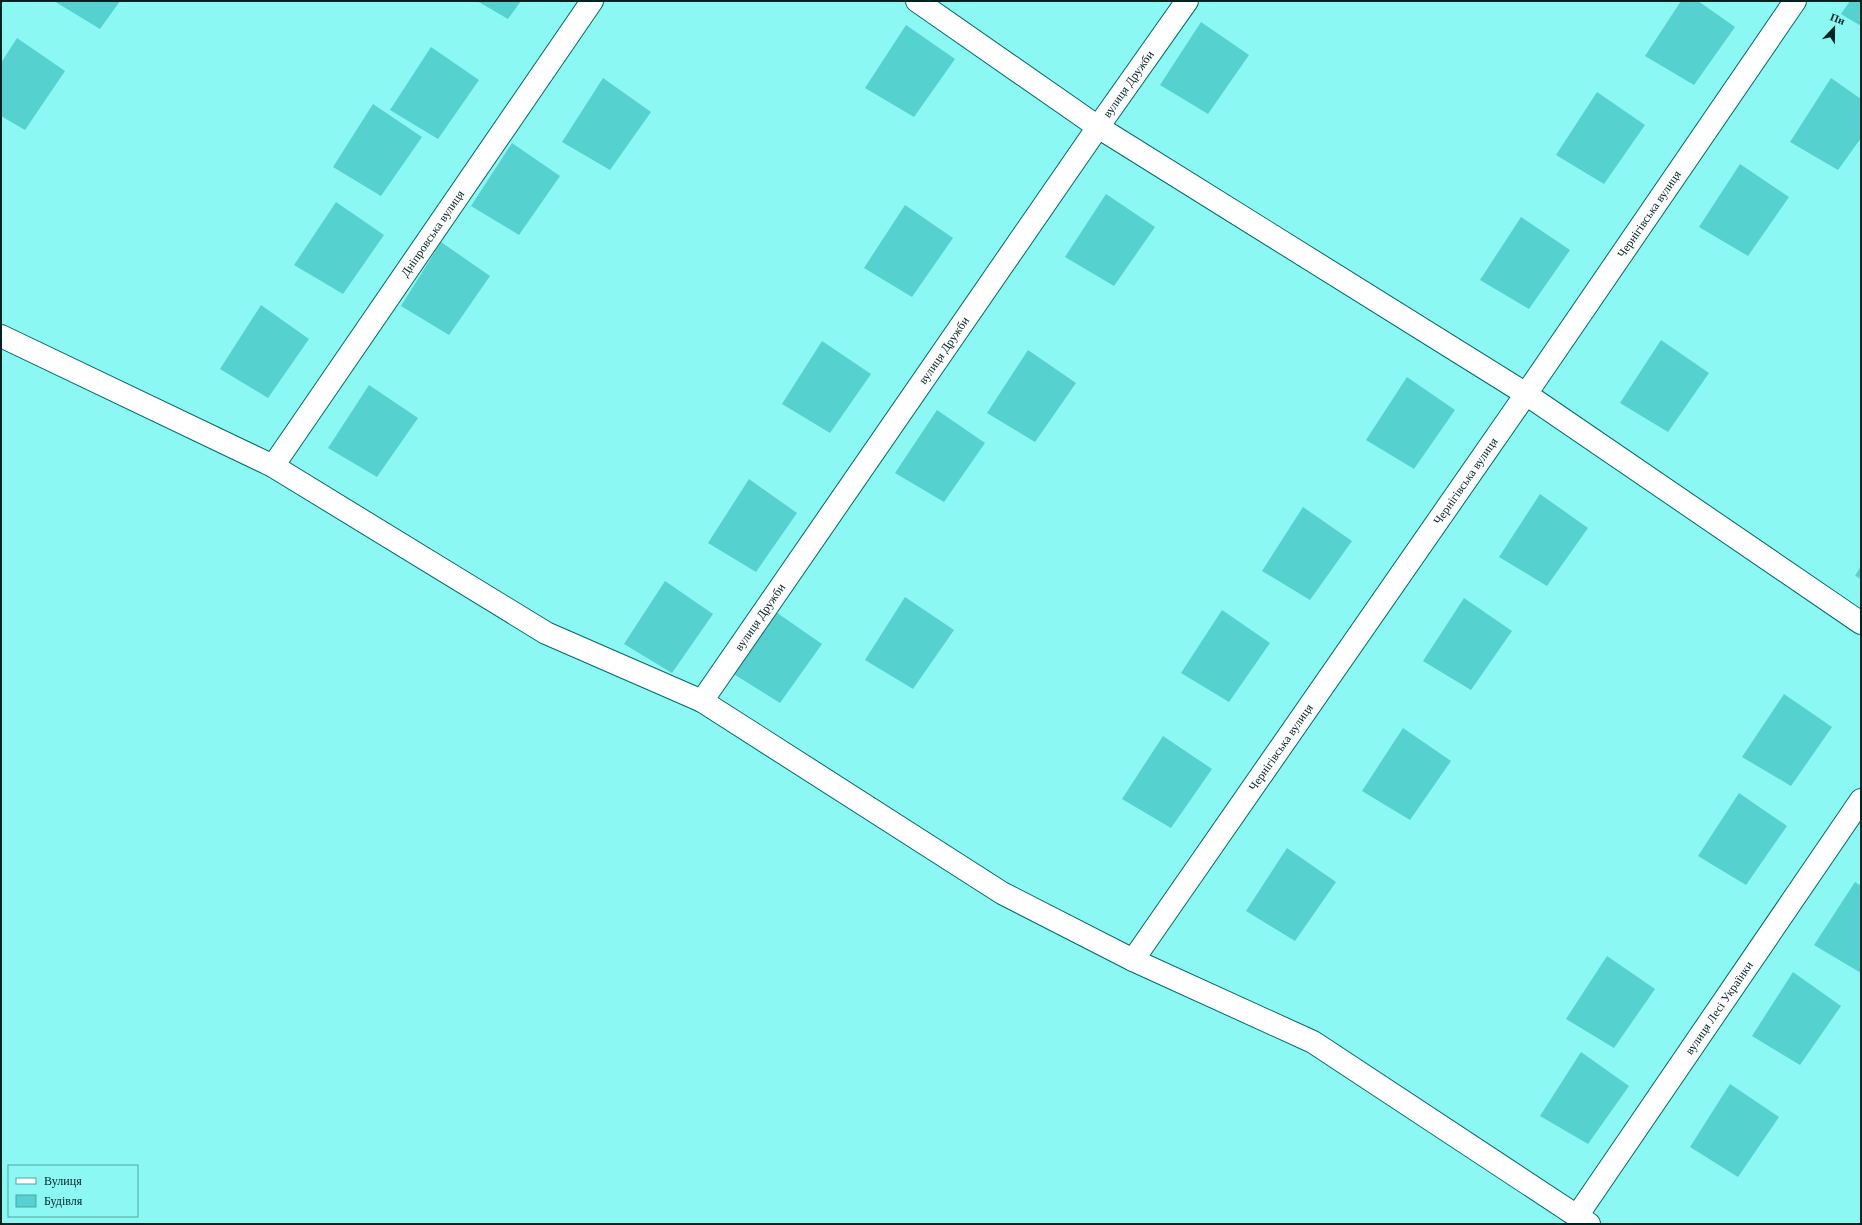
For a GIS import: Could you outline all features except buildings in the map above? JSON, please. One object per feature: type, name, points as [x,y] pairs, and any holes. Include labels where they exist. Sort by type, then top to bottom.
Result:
[{"type":"street","name":"Дніпровська вулиця","points":[[273,466],[592,1]]},
{"type":"street","points":[[917,1],[1098,127],[1526,394],[1861,622]]},
{"type":"street","name":"вулиця Дружби","points":[[702,702],[1098,127],[1187,1]]},
{"type":"street","name":"Чернігівська вулиця","points":[[1133,960],[1526,394],[1795,1]]},
{"type":"street","points":[[1,336],[273,466],[546,633],[702,702],[1002,893],[1133,960],[1313,1042],[1583,1220]]},
{"type":"street","name":"вулиця Лесі Українки","points":[[1583,1220],[1861,800]]}]
